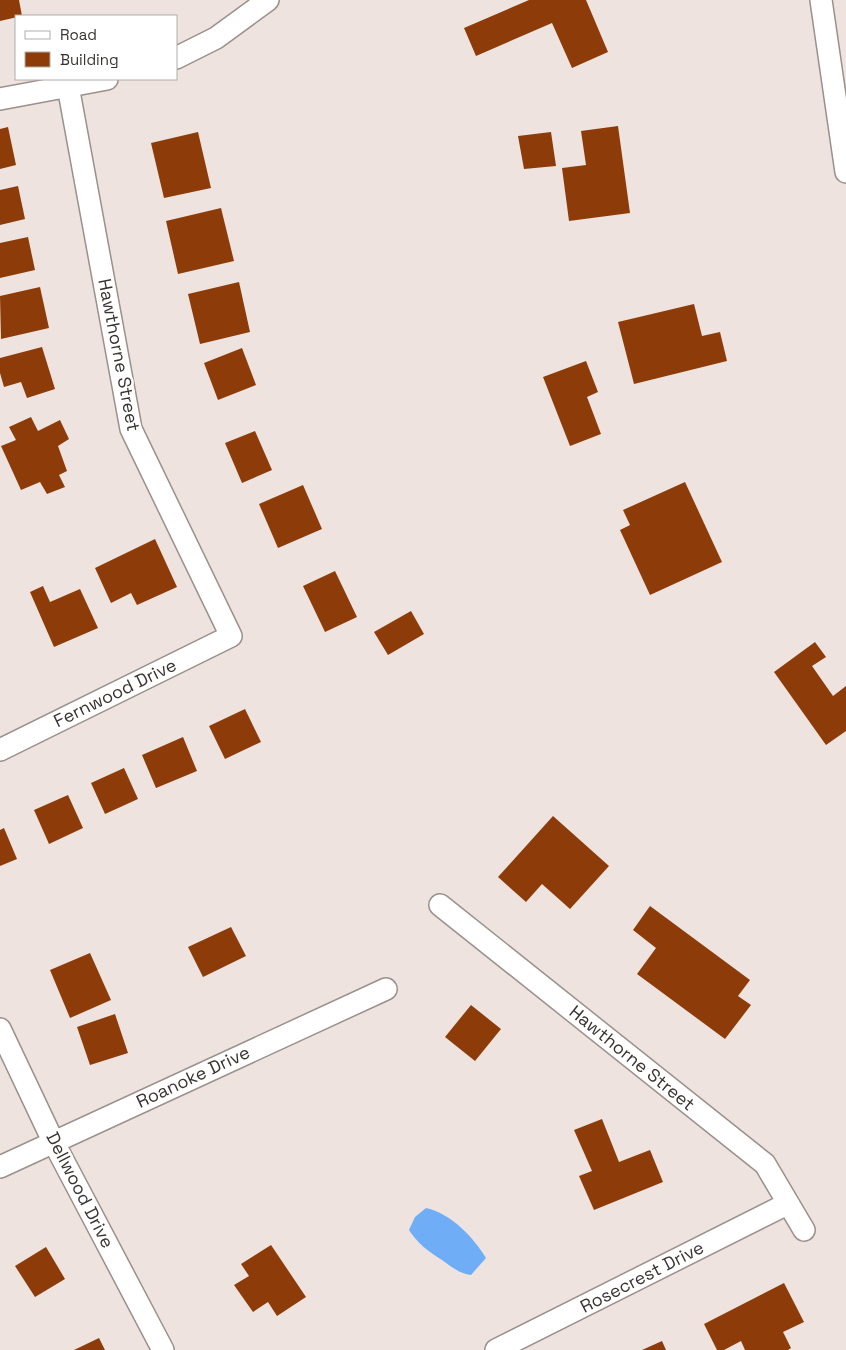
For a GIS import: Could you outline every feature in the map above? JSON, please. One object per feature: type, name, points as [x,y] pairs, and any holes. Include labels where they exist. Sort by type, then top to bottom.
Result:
[{"type":"street","points":[[178,57],[216,38],[268,0]]},
{"type":"street","points":[[821,0],[846,172]]},
{"type":"street","points":[[0,99],[101,80]]},
{"type":"street","name":"Hawthorne Street","points":[[68,86],[131,429],[231,636]]},
{"type":"street","name":"Fernwood Drive","points":[[0,750],[231,636]]},
{"type":"street","name":"Hawthorne Street","points":[[440,905],[765,1164],[804,1230]]},
{"type":"street","name":"Roanoke Drive","points":[[0,1167],[386,989]]},
{"type":"street","name":"Dellwood Drive","points":[[0,1029],[53,1141],[163,1350]]},
{"type":"street","name":"Rosecrest Drive","points":[[496,1350],[787,1204]]},
{"type":"water","points":[[426,1208],[445,1215],[461,1227],[481,1250],[486,1258],[471,1275],[455,1269],[432,1253],[412,1235],[409,1230],[415,1217]]},
{"type":"building","points":[[0,0],[19,0],[22,15],[15,15],[15,18],[0,21]]},
{"type":"building","points":[[529,0],[586,0],[608,52],[572,68],[552,23],[476,56],[464,28]]},
{"type":"building","points":[[618,126],[630,213],[569,221],[562,168],[586,165],[581,131]]},
{"type":"building","points":[[8,127],[16,165],[0,169],[0,129]]},
{"type":"building","points":[[198,132],[211,188],[164,198],[151,143]]},
{"type":"building","points":[[551,132],[556,166],[524,169],[518,136]]},
{"type":"building","points":[[18,186],[25,219],[0,225],[0,190]]},
{"type":"building","points":[[221,208],[234,261],[178,274],[166,221]]},
{"type":"building","points":[[28,237],[35,270],[0,278],[0,243]]},
{"type":"building","points":[[239,282],[250,332],[200,344],[188,294]]},
{"type":"building","points":[[40,287],[49,328],[1,339],[0,296]]},
{"type":"building","points":[[694,304],[702,336],[720,332],[727,361],[634,384],[618,322]]},
{"type":"building","points":[[42,347],[55,389],[27,398],[21,382],[4,387],[0,373],[0,358]]},
{"type":"building","points":[[242,348],[256,385],[218,400],[204,363]]},
{"type":"building","points":[[586,361],[598,392],[587,397],[601,434],[570,446],[543,377]]},
{"type":"building","points":[[31,417],[38,431],[60,420],[69,439],[58,446],[67,471],[59,475],[65,487],[47,494],[40,482],[21,490],[1,446],[16,440],[9,427]]},
{"type":"building","points":[[255,431],[272,470],[242,483],[225,443]]},
{"type":"building","points":[[685,482],[722,562],[650,595],[620,530],[630,525],[623,510]]},
{"type":"building","points":[[303,485],[322,529],[278,548],[259,504]]},
{"type":"building","points":[[155,539],[177,587],[137,605],[131,593],[111,603],[95,568]]},
{"type":"building","points":[[335,571],[357,617],[325,632],[303,586]]},
{"type":"building","points":[[43,586],[50,602],[80,589],[98,628],[54,647],[30,592]]},
{"type":"building","points":[[411,611],[424,634],[388,655],[374,632]]},
{"type":"building","points":[[815,642],[826,657],[812,666],[833,696],[846,686],[846,731],[826,745],[774,672]]},
{"type":"building","points":[[245,709],[261,742],[225,759],[209,726]]},
{"type":"building","points":[[183,737],[197,771],[156,788],[142,755]]},
{"type":"building","points":[[124,768],[138,799],[105,814],[91,783]]},
{"type":"building","points":[[68,795],[83,828],[49,844],[34,810]]},
{"type":"building","points":[[553,816],[609,866],[570,909],[542,884],[526,902],[498,877]]},
{"type":"building","points":[[4,828],[17,859],[0,866],[0,830]]},
{"type":"building","points":[[650,906],[750,980],[738,996],[751,1005],[725,1039],[637,974],[656,948],[633,930]]},
{"type":"building","points":[[231,927],[246,956],[203,977],[188,947]]},
{"type":"building","points":[[90,953],[111,1000],[70,1018],[50,970]]},
{"type":"building","points":[[471,1005],[501,1029],[475,1061],[445,1037]]},
{"type":"building","points":[[115,1014],[128,1053],[90,1065],[77,1027]]},
{"type":"building","points":[[602,1119],[619,1162],[650,1150],[663,1182],[594,1210],[579,1176],[592,1171],[574,1130]]},
{"type":"building","points":[[271,1245],[306,1297],[277,1316],[268,1302],[253,1312],[234,1285],[249,1276],[241,1264]]},
{"type":"building","points":[[46,1247],[65,1279],[35,1297],[15,1266]]},
{"type":"building","points":[[784,1283],[804,1322],[783,1332],[791,1348],[788,1350],[745,1350],[741,1341],[724,1350],[717,1350],[704,1324]]},
{"type":"building","points":[[99,1338],[105,1350],[74,1350]]},
{"type":"building","points":[[662,1341],[666,1350],[642,1350]]}]
